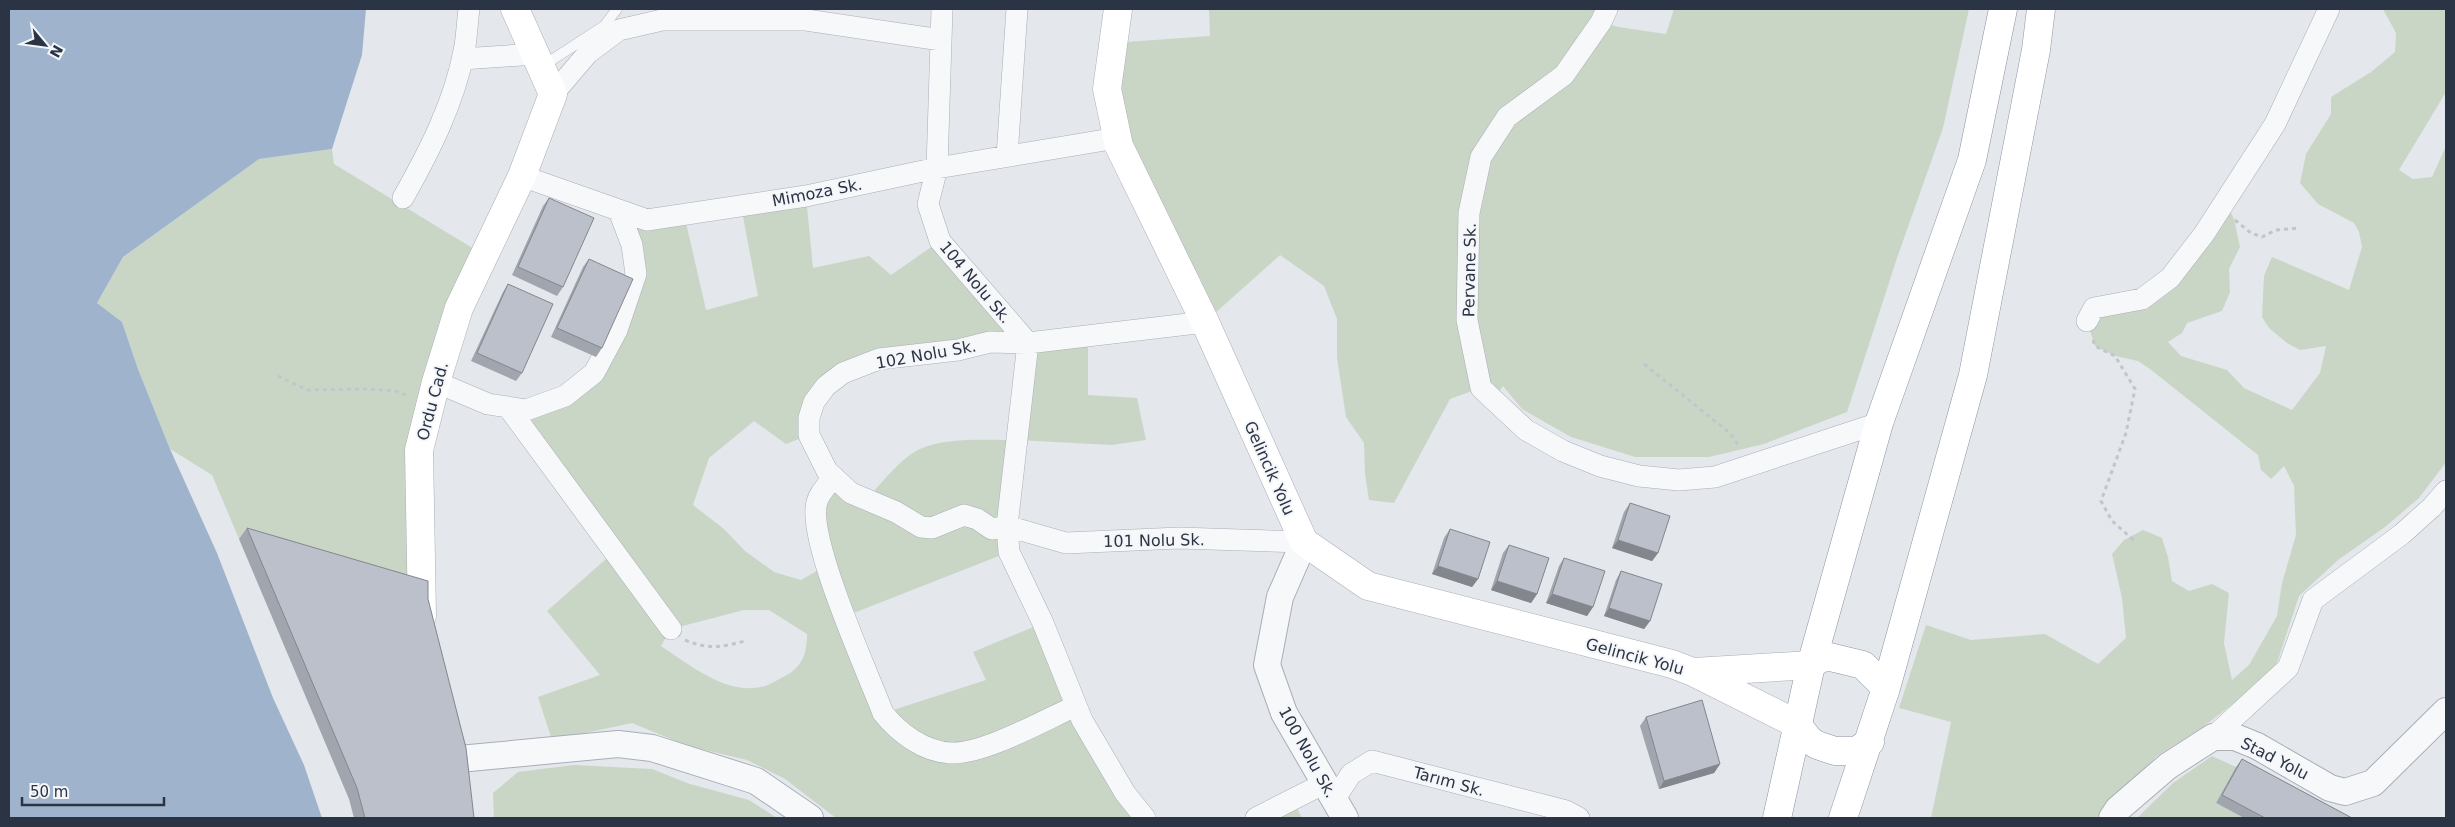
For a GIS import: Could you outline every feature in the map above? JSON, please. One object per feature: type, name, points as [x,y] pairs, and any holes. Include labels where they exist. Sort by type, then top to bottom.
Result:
[{"type":"main road","points":[[515,9],[553,94]]},
{"type":"main road","name":"Gelincik Yolu","points":[[1118,9],[1107,89],[1118,146],[1204,322],[1304,542],[1368,586],[1693,672]]},
{"type":"main road","points":[[1777,818],[1811,665],[1879,423],[1972,160],[2003,9]]},
{"type":"main road","points":[[1843,818],[1870,742],[1886,688],[1973,375],[2036,50],[2041,9]]},
{"type":"main road","name":"Ordu Cad.","points":[[428,638],[421,610],[419,450],[433,393],[459,308],[522,176],[553,94]]},
{"type":"main road","points":[[1693,672],[1811,665],[1821,658],[1830,657],[1863,665],[1886,688]]},
{"type":"main road","points":[[1693,672],[1797,724],[1809,740],[1817,745],[1835,751],[1856,751],[1870,742]]},
{"type":"main road","points":[[452,732],[460,769]]},
{"type":"street","points":[[404,198],[445,114],[462,59],[469,9]]},
{"type":"street","name":"104 Nolu Sk.","points":[[942,9],[936,168],[928,204],[940,241],[1028,343]]},
{"type":"street","points":[[1007,156],[1017,9]]},
{"type":"street","name":"Pervane Sk.","points":[[1607,9],[1601,22],[1564,75],[1507,117],[1481,158],[1470,213],[1467,320],[1481,388],[1526,430],[1563,451],[1600,466],[1639,476],[1679,480],[1715,478],[1879,423]]},
{"type":"street","points":[[2087,321],[2094,308],[2142,299],[2170,278],[2204,234],[2275,124],[2329,9]]},
{"type":"street","points":[[553,94],[588,53],[619,30],[662,14],[806,14],[941,40]]},
{"type":"street","points":[[462,59],[539,61]]},
{"type":"street","name":"Mimoza Sk.","points":[[522,176],[647,220],[806,196],[936,168],[1117,138]]},
{"type":"street","points":[[433,393],[526,410],[566,396],[594,373],[617,330],[636,274],[632,245],[619,211]]},
{"type":"street","points":[[1145,818],[1125,793],[1076,706],[1042,623],[1009,552],[1007,526],[1028,343],[1204,322]]},
{"type":"street","name":"102 Nolu Sk.","points":[[1007,526],[992,529],[977,519],[964,515],[932,528],[922,527],[896,512],[851,493],[828,471],[808,435],[809,418],[814,402],[826,386],[843,373],[879,359],[958,350],[990,342],[1028,343]]},
{"type":"street","points":[[508,407],[671,629]]},
{"type":"street","points":[[834,477],[816,503],[818,535],[825,566],[884,713],[896,728],[923,745],[951,753],[980,748],[1076,706]]},
{"type":"street","points":[[2112,818],[2118,809],[2168,766],[2212,737],[2288,668],[2312,600],[2402,534],[2432,508],[2446,491]]},
{"type":"street","name":"101 Nolu Sk.","points":[[1007,526],[1066,543],[1179,538],[1304,542]]},
{"type":"street","name":"100 Nolu Sk.","points":[[1304,542],[1280,597],[1267,665],[1284,713],[1334,801]]},
{"type":"street","name":"Stad Yolu","points":[[2212,737],[2235,737],[2257,746],[2330,788],[2345,792],[2373,784],[2446,711]]},
{"type":"street","points":[[460,769],[618,744],[652,748],[756,781],[810,818]]},
{"type":"street","name":"Tarım Sk.","points":[[1334,801],[1351,774],[1372,761],[1566,812],[1579,818]]},
{"type":"street","points":[[1256,818],[1334,801]]},
{"type":"lane","points":[[539,61],[604,26],[617,9]]},
{"type":"path","points":[[2225,201],[2234,219],[2251,233],[2262,237],[2276,230],[2300,228]]},
{"type":"path","points":[[2087,321],[2095,346],[2116,356],[2135,389],[2126,434],[2101,501],[2112,521],[2136,542]]},
{"type":"path","points":[[1644,364],[1665,383],[1731,434],[1751,465]]},
{"type":"path","points":[[278,376],[307,390],[369,389],[433,393]]},
{"type":"path","points":[[671,629],[685,640],[700,646],[721,647],[745,641]]},
{"type":"green space","points":[[1209,9],[1607,9],[1601,22],[1618,27],[1666,34],[1674,9],[1969,9],[1943,128],[1897,258],[1847,412],[1764,444],[1709,457],[1635,457],[1571,437],[1522,409],[1503,386],[1493,399],[1480,388],[1450,399],[1394,503],[1369,500],[1365,474],[1364,443],[1346,417],[1337,358],[1337,319],[1324,286],[1280,255],[1205,322],[1119,146],[1113,43],[1210,36]]},
{"type":"green space","points":[[2383,9],[2446,9],[2446,92],[2399,170],[2413,179],[2432,177],[2446,146],[2446,460],[2444,465],[2419,498],[2385,527],[2338,560],[2299,596],[2274,672],[2203,727],[2157,756],[2096,818],[1931,818],[1951,722],[1899,708],[1926,625],[1971,640],[2045,634],[2098,664],[2126,638],[2122,598],[2112,554],[2124,540],[2143,530],[2162,538],[2168,557],[2172,581],[2189,591],[2212,584],[2229,593],[2224,643],[2232,680],[2249,665],[2277,616],[2282,583],[2296,535],[2294,486],[2284,466],[2271,479],[2261,470],[2258,455],[2150,369],[2138,361],[2115,356],[2095,346],[2087,321],[2142,299],[2225,201],[2234,219],[2240,247],[2229,269],[2230,292],[2222,311],[2187,323],[2182,333],[2168,342],[2181,356],[2227,370],[2244,388],[2292,410],[2320,373],[2326,346],[2300,350],[2287,343],[2269,328],[2262,317],[2264,276],[2272,257],[2349,290],[2362,247],[2359,232],[2354,223],[2318,204],[2300,183],[2306,154],[2331,114],[2331,97],[2371,72],[2395,52],[2396,33]]},
{"type":"green space","points":[[332,149],[334,164],[484,255],[436,382],[420,592],[239,539],[212,475],[170,449],[138,369],[122,322],[97,303],[123,257],[259,159]]},
{"type":"green space","points":[[806,196],[813,268],[869,256],[891,275],[940,241],[1028,343],[1088,336],[1088,395],[1137,398],[1146,440],[1112,445],[1017,440],[1009,552],[846,616],[884,713],[986,680],[973,652],[1043,623],[1145,818],[836,818],[785,779],[747,760],[688,746],[632,723],[552,740],[538,697],[600,675],[547,611],[614,552],[508,407],[526,410],[594,373],[636,274],[619,211],[684,214],[706,310],[758,296],[741,206]],"holes":[[[1028,344],[1017,440],[954,441],[930,445],[906,458],[867,500],[834,477],[818,535],[825,566],[801,580],[774,572],[745,551],[724,529],[693,505],[709,458],[754,421],[786,444],[809,435],[826,386],[928,352]],[[744,610],[769,610],[807,634],[806,648],[799,665],[789,673],[765,686],[751,688],[723,683],[697,670],[661,646],[671,629]]]},
{"type":"green space","points":[[2212,756],[2236,767],[2216,803],[2244,818],[2137,818],[2173,783]]},
{"type":"green space","points":[[574,765],[652,769],[690,784],[749,800],[777,818],[494,818],[493,793],[518,772]]},
{"type":"green space","points":[[1292,799],[1302,818],[1256,818]]},
{"type":"water","points":[[9,9],[366,9],[362,55],[332,149],[259,159],[123,257],[97,303],[122,322],[138,369],[170,449],[217,553],[273,698],[304,765],[322,818],[9,818]]},
{"type":"building","points":[[549,198],[594,218],[563,287],[518,267]]},
{"type":"building","points":[[589,259],[633,279],[602,348],[557,328]]},
{"type":"building","points":[[508,284],[553,304],[522,373],[477,353]]},
{"type":"building","points":[[1630,503],[1670,516],[1658,553],[1618,540]]},
{"type":"building","points":[[247,528],[428,581],[428,599],[466,748],[474,818],[365,818],[357,788]]},
{"type":"building","points":[[1450,529],[1490,542],[1478,579],[1438,566]]},
{"type":"building","points":[[1509,545],[1549,558],[1537,594],[1497,581]]},
{"type":"building","points":[[1564,558],[1605,571],[1593,607],[1552,594]]},
{"type":"building","points":[[1621,571],[1662,584],[1650,621],[1609,608]]},
{"type":"building","points":[[1702,700],[1720,764],[1664,781],[1646,717]]},
{"type":"building","points":[[2242,759],[2352,818],[2265,818],[2222,795]]}]
